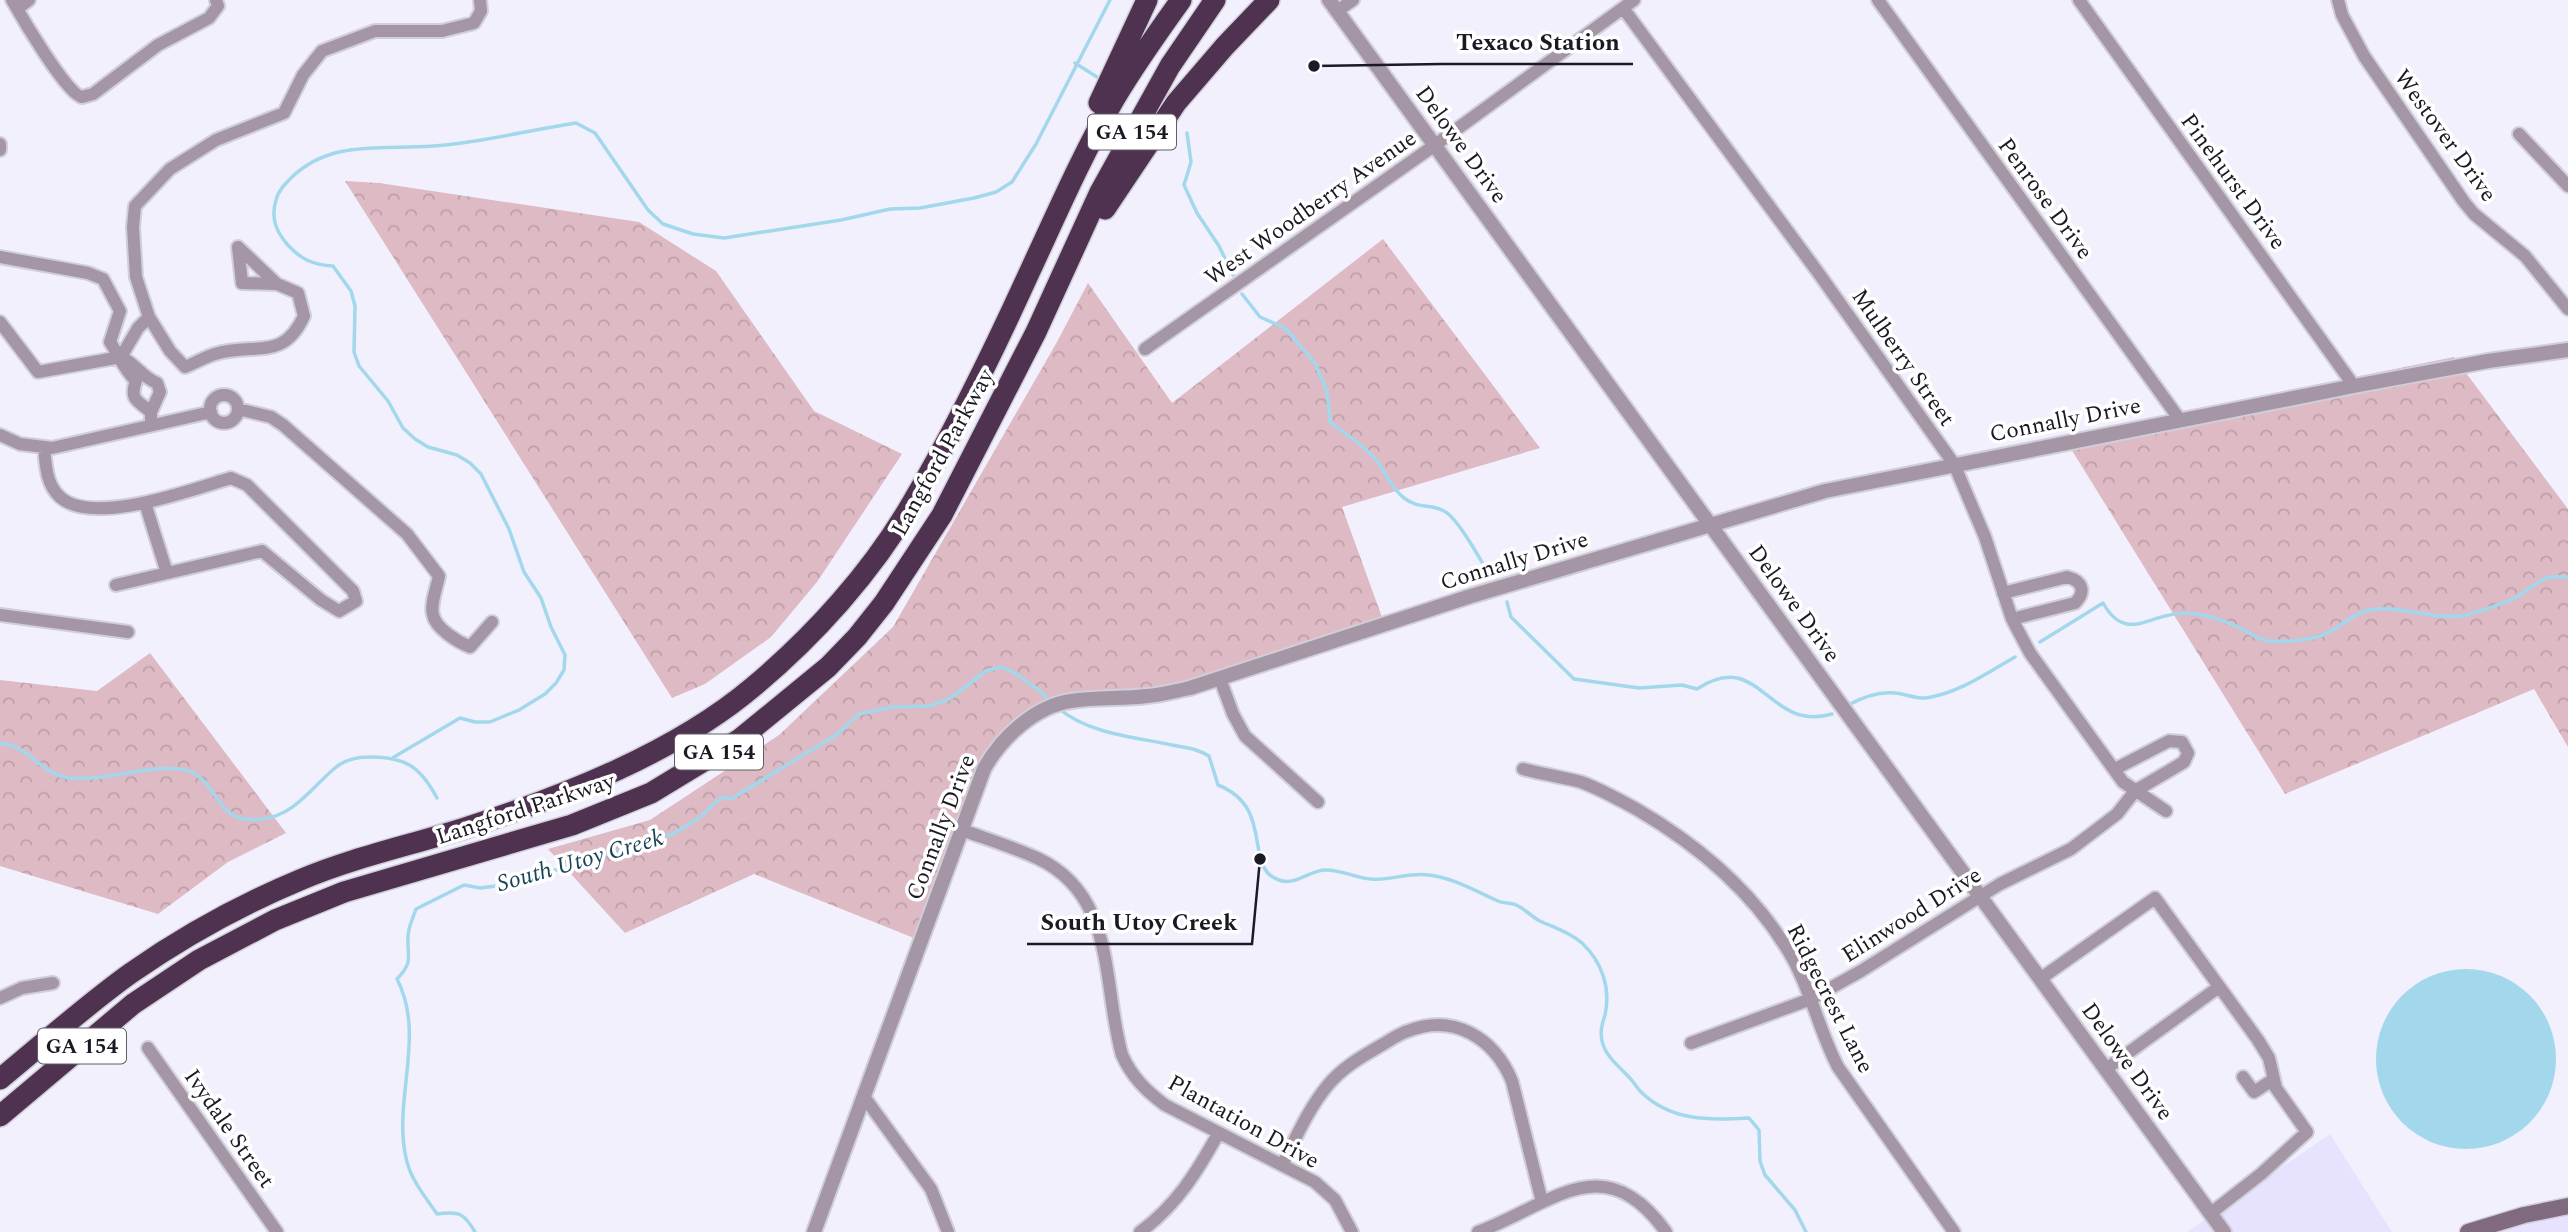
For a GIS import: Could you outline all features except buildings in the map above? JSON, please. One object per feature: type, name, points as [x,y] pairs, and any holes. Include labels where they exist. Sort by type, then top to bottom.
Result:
[{"type":"highway","points":[[1055,217],[1092,118],[1147,0]]},
{"type":"highway","name":"Langford Parkway","points":[[0,1079],[128,976],[186,936],[240,907],[304,878],[468,827],[568,792],[629,765],[690,731],[752,688],[806,636],[860,578],[911,506],[970,395],[1113,100],[1181,0]]},
{"type":"highway","name":"Langford Parkway","points":[[0,1116],[109,1024],[166,980],[199,960],[275,920],[344,892],[572,825],[651,793],[740,739],[828,667],[884,603],[947,505],[986,432],[1100,192],[1139,119],[1190,34],[1214,0]]},
{"type":"highway","points":[[1064,272],[1176,103],[1224,46],[1269,0]]},
{"type":"main road","points":[[2468,1232],[2524,1214],[2568,1206]]},
{"type":"street","points":[[29,0],[14,4],[64,81],[74,93],[82,97],[93,94],[158,45],[209,18],[218,6],[216,0]]},
{"type":"street","points":[[277,284],[298,293],[304,316],[296,334],[277,347],[215,354],[185,367],[170,352],[149,317],[136,277],[133,227],[135,206],[170,169],[216,139],[284,113],[303,75],[322,51],[375,31],[442,31],[474,23],[481,11],[480,0]]},
{"type":"street","points":[[1333,6],[1353,0]]},
{"type":"street","name":"Penrose Drive","points":[[1878,0],[2180,420]]},
{"type":"street","name":"Pinehurst Drive","points":[[2079,0],[2354,386]]},
{"type":"street","name":"Westover Drive","points":[[2338,0],[2364,56],[2464,202],[2474,214],[2520,250],[2568,309]]},
{"type":"street","name":"West Woodberry Avenue","points":[[1145,349],[1435,145],[1629,4]]},
{"type":"street","name":"Mulberry Street","points":[[1629,4],[1954,464],[1985,537],[2012,619],[2030,653],[2123,782],[2166,811]]},
{"type":"street","name":"Delowe Drive","points":[[1333,6],[2224,1232]]},
{"type":"street","points":[[2519,134],[2568,186]]},
{"type":"street","points":[[0,144],[0,150]]},
{"type":"street","points":[[0,257],[88,273],[103,279],[120,311],[110,342],[121,357],[130,361],[142,378],[150,407],[151,425]]},
{"type":"street","points":[[0,322],[38,372],[121,357],[138,328],[149,317]]},
{"type":"street","name":"Connally Drive","points":[[814,1232],[984,769],[1005,739],[1040,712],[1070,701],[1147,696],[1220,679],[1471,596],[1825,491],[2354,386],[2488,361],[2568,350]]},
{"type":"street","points":[[142,378],[157,383],[160,391],[150,407]]},
{"type":"street","points":[[222,395],[232,398],[238,409],[235,418],[229,422],[216,420],[211,412],[214,400],[222,395]]},
{"type":"street","points":[[238,409],[271,417],[283,425],[407,534],[439,576],[432,612],[445,631],[470,647],[492,622]]},
{"type":"street","points":[[0,435],[20,444],[44,448],[211,412]]},
{"type":"street","points":[[44,448],[47,477],[59,496],[68,503],[102,508],[126,507],[231,478],[247,485],[353,591],[356,601],[339,611],[321,600],[262,551],[116,585]]},
{"type":"street","points":[[145,503],[167,573]]},
{"type":"street","points":[[2003,593],[2067,577],[2077,579],[2082,587],[2082,596],[2075,603],[2012,619]]},
{"type":"street","points":[[0,615],[128,632]]},
{"type":"street","points":[[1220,679],[1233,715],[1245,736],[1318,803]]},
{"type":"street","name":"Elinwood Drive","points":[[1691,1043],[1811,999],[1861,971],[1979,896],[2071,849],[2117,814],[2135,791],[2185,762],[2188,752],[2182,742],[2169,741],[2115,769]]},
{"type":"street","name":"Ridgecrest Lane","points":[[1523,769],[1581,783],[1619,799],[1668,828],[1709,858],[1742,890],[1772,925],[1794,961],[1838,1067],[1954,1232]]},
{"type":"street","name":"Plantation Drive","points":[[962,830],[1039,859],[1077,889],[1092,910],[1101,934],[1118,1041],[1129,1070],[1144,1089],[1165,1105],[1218,1134],[1315,1182],[1335,1200],[1352,1232]]},
{"type":"street","points":[[2040,979],[2155,898],[2258,1040],[2269,1058],[2276,1088]]},
{"type":"street","points":[[0,998],[22,988],[52,983]]},
{"type":"street","points":[[2106,1069],[2219,988]]},
{"type":"street","points":[[1282,1165],[1328,1084],[1345,1069],[1407,1031],[1428,1025],[1448,1026],[1482,1039],[1506,1066],[1542,1202]]},
{"type":"street","name":"Ivydale Street","points":[[148,1048],[277,1232]]},
{"type":"street","points":[[2211,1213],[2261,1174],[2307,1132],[2271,1081],[2255,1092],[2243,1077]]},
{"type":"street","points":[[865,1098],[931,1189],[948,1232]]},
{"type":"street","points":[[1140,1232],[1175,1202],[1195,1175],[1218,1134]]},
{"type":"street","points":[[1478,1232],[1567,1190],[1588,1186],[1613,1188],[1633,1197],[1644,1205],[1666,1232]]},
{"type":"shaded area","points":[[2330,1134],[2392,1232],[2187,1232]]},
{"type":"shaded area","points":[[2568,1203],[2568,1232],[2470,1232]]},
{"type":"green space","points":[[345,181],[379,183],[639,222],[716,271],[814,411],[902,454],[817,582],[771,637],[705,684],[672,698]]},
{"type":"green space","points":[[1383,239],[1540,448],[1342,507],[1383,620],[1211,679],[1120,696],[1041,704],[990,751],[924,942],[754,874],[625,933],[548,849],[650,820],[779,735],[893,627],[1057,342],[1088,283],[1172,403]]},
{"type":"green space","points":[[2454,357],[2568,509],[2568,747],[2534,689],[2285,794],[2063,436]]},
{"type":"green space","points":[[150,653],[286,833],[228,862],[158,914],[0,866],[0,680],[97,691]]},
{"type":"water","points":[[2466,969],[2500,976],[2530,995],[2549,1025],[2556,1059],[2549,1093],[2530,1123],[2500,1142],[2466,1149],[2432,1142],[2402,1123],[2383,1093],[2376,1059],[2383,1025],[2402,995],[2432,976]]},
{"type":"waterway","points":[[394,757],[460,718],[490,722],[519,710],[545,694],[556,683],[564,670],[565,655],[541,598],[524,572],[509,529],[481,474],[457,455],[428,447],[403,428],[388,401],[359,366],[354,352],[355,306],[351,291],[333,266],[313,263],[302,257],[280,234],[274,218],[275,206],[278,194],[286,183],[306,166],[340,152],[450,144],[576,123],[595,133],[648,210],[663,224],[693,234],[724,238],[841,220],[890,209],[920,208],[974,198],[996,192],[1012,182],[1036,144],[1110,0]]},
{"type":"waterway","points":[[1075,63],[1097,77]]},
{"type":"waterway","points":[[1187,133],[1191,162],[1184,185],[1233,275]]},
{"type":"waterway","points":[[1242,294],[1260,317],[1285,328],[1315,363],[1327,391],[1330,422],[1371,455],[1404,498],[1450,515],[1469,540],[1490,576]]},
{"type":"waterway","points":[[2040,642],[2103,603],[2112,615],[2121,622],[2130,624],[2186,613],[2229,623],[2263,640],[2286,641],[2320,636],[2355,615],[2370,610],[2395,609],[2445,616],[2470,614],[2508,601],[2543,579],[2568,577]]},
{"type":"waterway","points":[[1507,602],[1511,617],[1574,679],[1639,688],[1682,685],[1697,689],[1719,679],[1736,678],[1751,683],[1792,712],[1810,717],[1832,714]]},
{"type":"waterway","points":[[1848,705],[1883,693],[1922,698],[1950,692],[2015,657]]},
{"type":"waterway","name":"South Utoy Creek","points":[[464,885],[480,888],[511,884],[673,834],[699,818],[722,797],[731,799],[836,735],[859,714],[893,707],[929,706],[949,699],[986,671],[1001,667],[1015,673],[1052,703]]},
{"type":"waterway","name":"South Utoy Creek","points":[[1058,708],[1070,717],[1098,729],[1200,751],[1209,756],[1218,785],[1236,795],[1247,808],[1253,822],[1262,863],[1268,873],[1279,880],[1296,880],[1324,870],[1371,879],[1422,874],[1438,877],[1500,902],[1516,905],[1577,939],[1595,958],[1606,985],[1607,1005],[1601,1037],[1612,1060],[1640,1091],[1664,1109],[1705,1119],[1749,1118],[1759,1130],[1760,1161],[1765,1175],[1795,1210],[1806,1232]]},
{"type":"waterway","name":"South Utoy Creek","points":[[0,743],[20,750],[51,772],[70,778],[100,777],[166,768],[191,772],[201,778],[227,810],[246,819],[273,817],[284,812],[302,800],[339,765],[360,757],[382,757],[410,766],[424,778],[437,798]]},
{"type":"waterway","points":[[464,885],[416,909],[408,933],[408,963],[397,979],[409,1024],[403,1116],[403,1139],[409,1169],[437,1214],[460,1215],[475,1232]]},
{"type":"place","name":"Texaco Station","points":[[1314,66]]},
{"type":"place","name":"South Utoy Creek","points":[[1260,859]]}]
